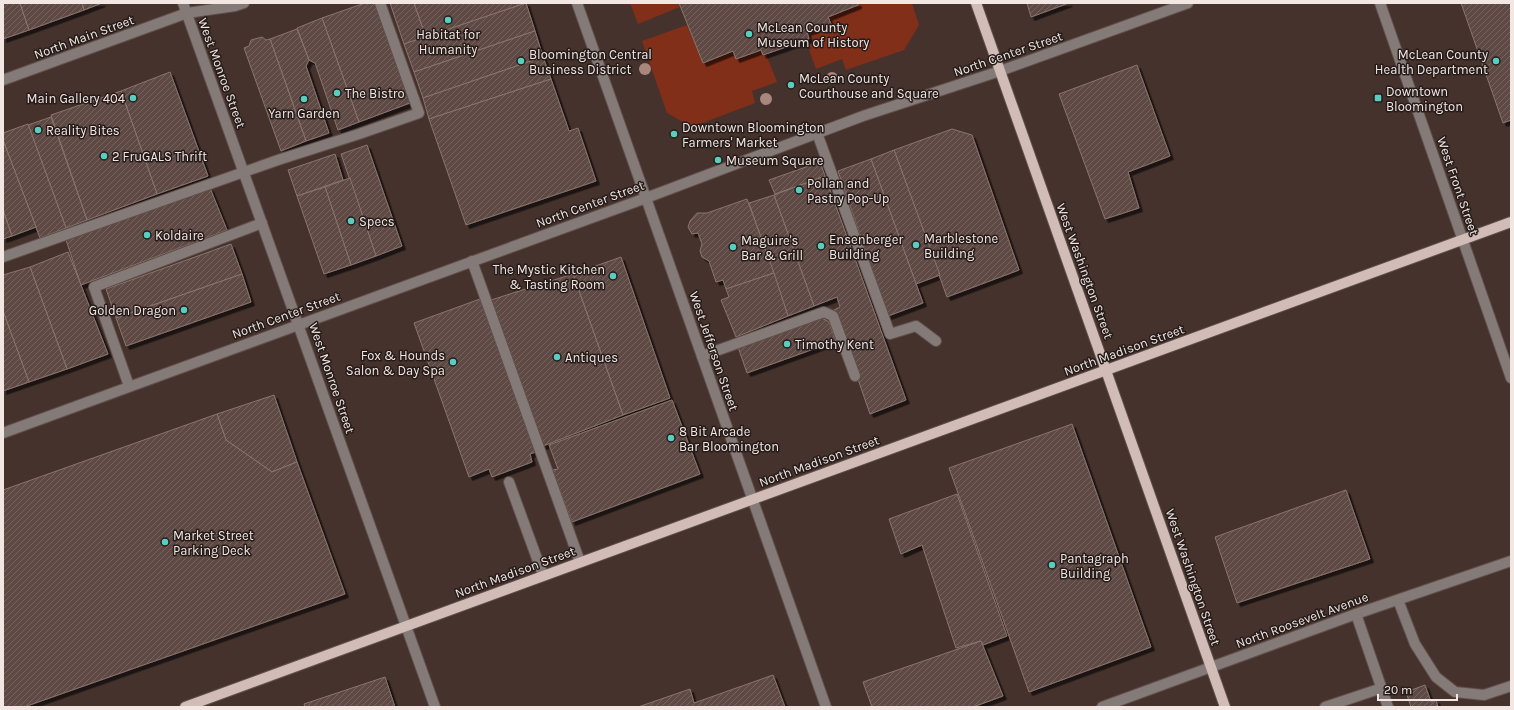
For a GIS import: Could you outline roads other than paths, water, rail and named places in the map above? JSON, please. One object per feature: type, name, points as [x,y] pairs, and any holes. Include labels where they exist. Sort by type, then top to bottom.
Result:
[{"type":"main road","name":"West Washington Street","points":[[976,3],[1225,707]]},
{"type":"main road","name":"North Madison Street","points":[[185,707],[405,625],[1511,222]]},
{"type":"street","name":"West Monroe Street","points":[[183,3],[435,707]]},
{"type":"street","name":"North Main Street","points":[[3,80],[187,13],[230,7],[244,3]]},
{"type":"street","points":[[3,257],[243,172],[419,113],[380,3]]},
{"type":"street","name":"West Jefferson Street","points":[[577,3],[826,707]]},
{"type":"street","name":"West Front Street","points":[[1380,3],[1511,378]]},
{"type":"street","name":"North Center Street","points":[[3,434],[128,386],[646,198],[863,116],[1000,71],[1183,4]]},
{"type":"street","points":[[817,133],[890,334],[916,326],[936,341]]},
{"type":"street","points":[[128,386],[94,287],[262,223]]},
{"type":"street","points":[[472,261],[580,562]]},
{"type":"street","points":[[702,356],[824,312],[833,316],[854,376]]},
{"type":"street","points":[[509,482],[543,575]]},
{"type":"street","name":"North Roosevelt Avenue","points":[[1102,707],[1356,614],[1511,561]]},
{"type":"street","points":[[1398,600],[1415,644],[1436,677],[1454,692],[1484,695],[1511,686]]},
{"type":"street","points":[[1356,614],[1388,707]]},
{"type":"street","points":[[1325,707],[1382,688]]},
{"type":"place","name":"Habitat for Humanity","points":[[448,20]]},
{"type":"place","name":"McLean County Museum of History","points":[[749,34]]},
{"type":"place","name":"Bloomington Central Business District","points":[[521,61]]},
{"type":"place","name":"McLean County Health Department","points":[[1496,61]]},
{"type":"place","name":"McLean County Courthouse and Square","points":[[791,85]]},
{"type":"place","name":"The Bistro","points":[[337,93]]},
{"type":"place","name":"Main Gallery 404","points":[[133,98]]},
{"type":"place","name":"Downtown Bloomington","points":[[1378,98]]},
{"type":"place","name":"Yarn Garden","points":[[304,99]]},
{"type":"place","name":"Reality Bites","points":[[38,130]]},
{"type":"place","name":"Downtown Bloomington Farmers' Market","points":[[674,134]]},
{"type":"place","name":"2 FruGALS Thrift","points":[[104,156]]},
{"type":"place","name":"Museum Square","points":[[718,160]]},
{"type":"place","name":"Pollan and Pastry Pop-Up","points":[[799,190]]},
{"type":"place","name":"Specs","points":[[351,221]]},
{"type":"place","name":"Koldaire","points":[[147,235]]},
{"type":"place","name":"Marblestone Building","points":[[916,245]]},
{"type":"place","name":"Ensenberger Building","points":[[821,246]]},
{"type":"place","name":"Maguire's Bar & Grill","points":[[733,247]]},
{"type":"place","name":"The Mystic Kitchen & Tasting Room","points":[[613,276]]},
{"type":"place","name":"Golden Dragon","points":[[184,310]]},
{"type":"place","name":"Timothy Kent","points":[[787,344]]},
{"type":"place","name":"Antiques","points":[[557,357]]},
{"type":"place","name":"Fox & Hounds Salon & Day Spa","points":[[453,362]]},
{"type":"place","name":"8 Bit Arcade Bar Bloomington","points":[[671,438]]},
{"type":"place","name":"Market Street Parking Deck","points":[[165,542]]},
{"type":"place","name":"Pantagraph Building","points":[[1052,565]]}]
